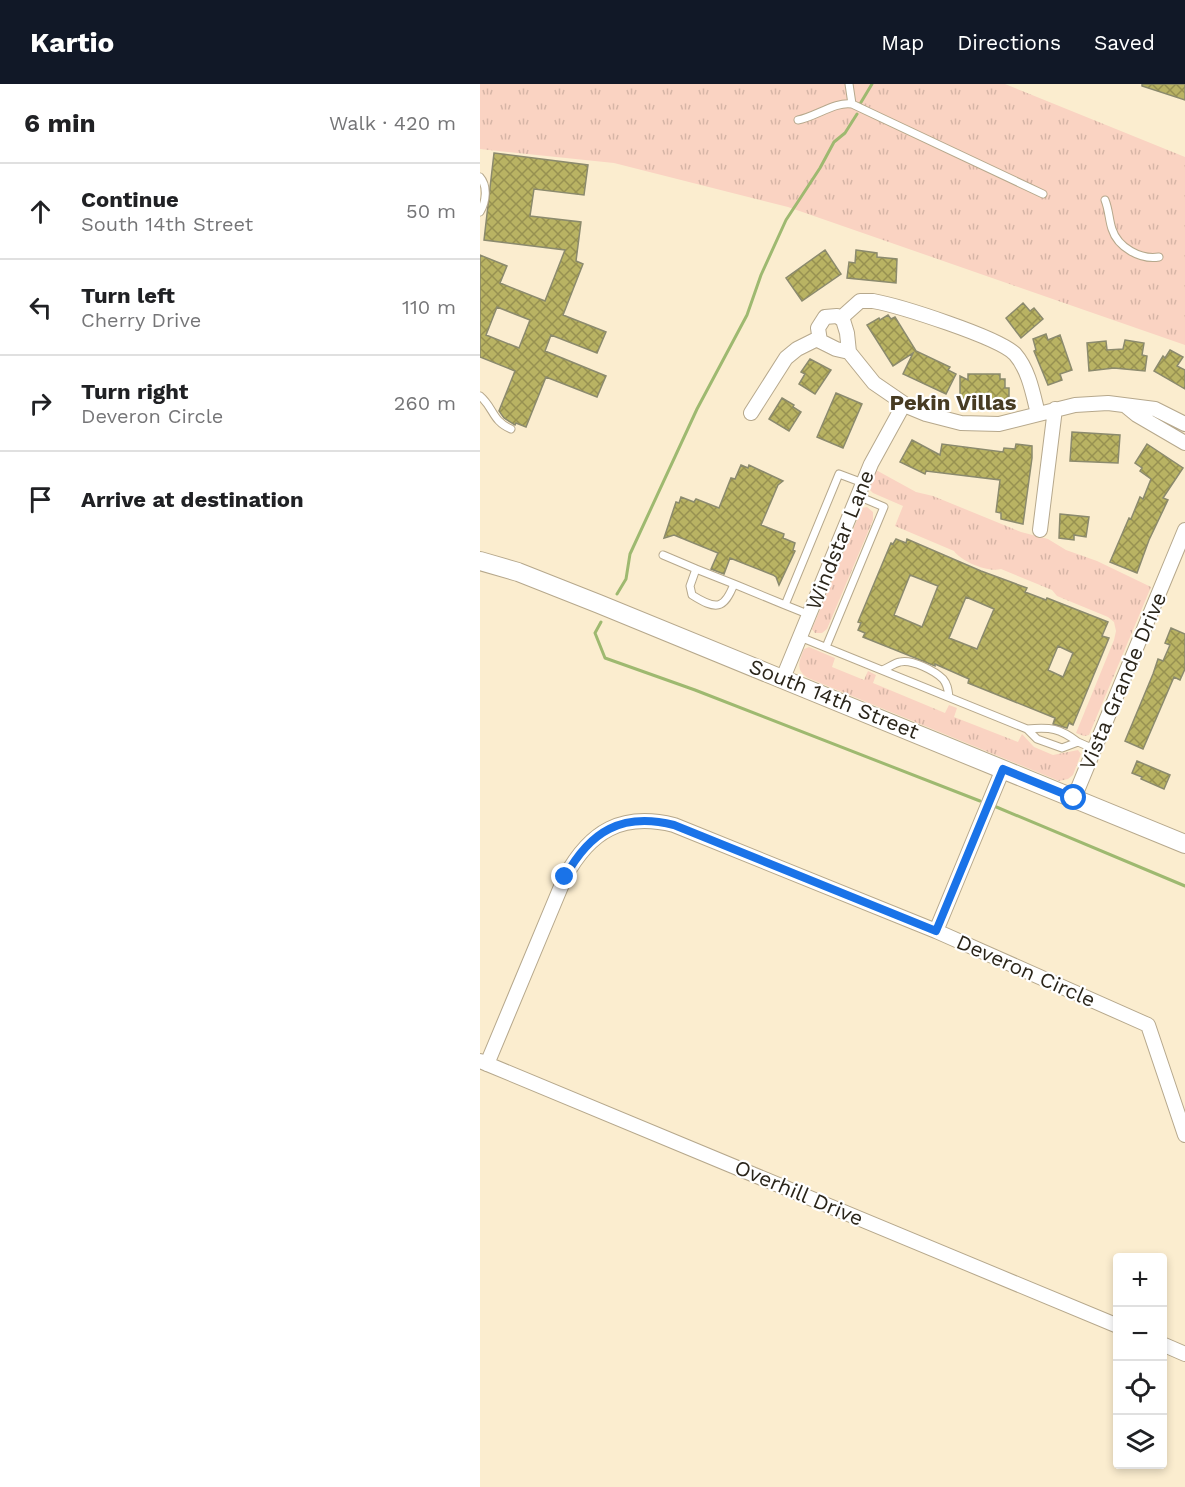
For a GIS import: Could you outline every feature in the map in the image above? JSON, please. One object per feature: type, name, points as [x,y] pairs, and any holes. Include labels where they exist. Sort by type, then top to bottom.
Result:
[{"type":"main road","name":"South 14th Street","points":[[480,561],[528,576],[783,678],[1185,844]]},
{"type":"street","points":[[841,318],[860,301],[873,300],[1006,346],[1022,364],[1038,414]]},
{"type":"street","points":[[849,352],[827,345],[819,338],[818,328],[825,317],[841,318],[846,326],[849,352],[874,383],[903,404],[926,414],[961,423],[999,424],[1092,403],[1142,406],[1155,409],[1185,424]]},
{"type":"street","points":[[751,413],[786,358],[797,349],[819,338]]},
{"type":"street","name":"Windstar Lane","points":[[783,678],[878,448],[903,404]]},
{"type":"street","points":[[1126,406],[1137,416],[1185,443]]},
{"type":"street","points":[[1040,530],[1054,410]]},
{"type":"street","name":"Vista Grande Drive","points":[[1074,798],[1185,530]]},
{"type":"street","points":[[936,931],[1003,769]]},
{"type":"street","name":"Deveron Circle","points":[[483,1063],[574,859],[591,840],[608,828],[627,822],[658,821],[674,825],[936,931],[1148,1025],[1185,1135]]},
{"type":"street","name":"Overhill Drive","points":[[483,1063],[1113,1324]]},
{"type":"street","points":[[1167,1346],[1185,1354]]},
{"type":"lane","points":[[849,84],[852,104]]},
{"type":"lane","points":[[798,120],[845,103],[852,104],[1042,194]]},
{"type":"lane","points":[[480,177],[485,183],[485,189],[483,207],[480,212]]},
{"type":"lane","points":[[1105,200],[1109,208],[1112,228],[1121,243],[1139,256],[1150,259],[1160,257]]},
{"type":"lane","points":[[480,396],[488,404],[499,423],[511,429]]},
{"type":"lane","points":[[785,605],[839,474],[884,507],[826,647]]},
{"type":"lane","points":[[663,555],[810,615]]},
{"type":"lane","points":[[696,568],[690,586],[696,598],[720,605],[729,597],[734,584]]},
{"type":"lane","points":[[800,637],[1027,729],[1037,739],[1062,748],[1078,742]]},
{"type":"lane","points":[[882,670],[900,662],[909,662],[934,672],[948,686],[949,697]]},
{"type":"lane","points":[[1027,729],[1050,727],[1094,748]]},
{"type":"green space","points":[[480,84],[1005,84],[1185,157],[1185,345],[788,207],[614,163],[480,149]]},
{"type":"green space","points":[[876,470],[916,492],[933,496],[1021,532],[1048,539],[1066,550],[1097,561],[1151,587],[1089,735],[1076,733],[1114,640],[1116,631],[1114,622],[1108,617],[1057,596],[1052,590],[1001,569],[989,569],[975,565],[962,559],[954,551],[895,526],[903,506],[869,489]]},
{"type":"green space","points":[[867,507],[873,512],[873,520],[827,629],[822,633],[815,633],[812,629],[862,508]]},
{"type":"green space","points":[[809,647],[835,658],[832,667],[864,680],[868,671],[876,675],[873,683],[945,713],[949,705],[957,708],[954,717],[1018,742],[1022,734],[1034,747],[1053,755],[1078,750],[1081,754],[1073,775],[1059,781],[808,678],[801,672],[799,665],[804,649]]},
{"type":"building","points":[[1142,84],[1185,84],[1185,100],[1142,86]]},
{"type":"building","points":[[494,153],[588,165],[584,195],[534,189],[530,216],[581,222],[576,261],[583,264],[563,315],[606,332],[597,353],[551,335],[545,351],[606,376],[597,397],[546,377],[526,427],[516,423],[515,425],[504,418],[499,411],[515,371],[480,357],[480,255],[507,266],[500,283],[545,301],[565,250],[484,240]],"holes":[[[497,307],[530,320],[519,348],[486,335]]]},
{"type":"building","points":[[825,250],[841,274],[802,301],[786,278]]},
{"type":"building","points":[[856,250],[877,253],[877,257],[897,259],[896,283],[847,278],[849,262],[855,263]]},
{"type":"building","points":[[1023,303],[1030,311],[1034,308],[1043,319],[1021,338],[1006,318]]},
{"type":"building","points":[[888,315],[891,319],[895,317],[916,351],[950,367],[948,370],[956,374],[946,394],[903,374],[913,353],[893,366],[867,325]]},
{"type":"building","points":[[1046,334],[1048,340],[1060,335],[1072,370],[1060,374],[1062,380],[1048,385],[1034,351],[1036,350],[1033,339]]},
{"type":"building","points":[[1125,340],[1144,343],[1142,355],[1147,356],[1145,371],[1114,368],[1089,371],[1087,343],[1106,341],[1107,350],[1123,349]]},
{"type":"building","points":[[1170,350],[1183,357],[1177,366],[1185,370],[1185,389],[1154,371],[1163,356],[1165,358]]},
{"type":"building","points":[[810,359],[831,370],[815,394],[799,384],[805,374],[801,372]]},
{"type":"building","points":[[968,374],[1000,374],[1000,379],[1005,379],[1005,388],[1009,388],[1009,401],[960,402],[960,376],[968,380]]},
{"type":"building","points":[[836,393],[862,404],[843,448],[817,437]]},
{"type":"building","points":[[782,398],[801,412],[789,431],[769,419]]},
{"type":"building","points":[[1072,432],[1120,435],[1118,463],[1070,461]]},
{"type":"building","points":[[912,440],[940,455],[942,444],[1003,452],[1004,448],[1015,449],[1016,444],[1032,446],[1023,524],[1001,519],[1001,513],[996,512],[1000,480],[926,471],[925,474],[900,462]]},
{"type":"building","points":[[1147,444],[1183,468],[1163,498],[1168,500],[1149,540],[1137,573],[1110,562],[1129,518],[1131,519],[1140,497],[1143,499],[1151,479],[1140,471],[1142,468],[1135,463]]},
{"type":"building","points":[[741,465],[748,468],[749,465],[783,481],[778,485],[761,525],[784,534],[783,538],[795,543],[793,550],[795,551],[779,585],[773,575],[730,558],[724,574],[711,569],[718,553],[674,535],[664,538],[676,502],[679,503],[681,497],[694,502],[696,499],[719,508],[731,478],[735,479]]},
{"type":"building","points":[[1060,514],[1089,517],[1086,537],[1074,535],[1074,540],[1059,538]]},
{"type":"building","points":[[896,539],[906,543],[907,539],[1027,588],[1025,592],[1046,600],[1047,598],[1108,622],[1102,636],[1109,638],[1073,725],[1069,723],[1067,728],[1053,724],[1055,718],[968,683],[969,679],[935,664],[935,666],[863,637],[865,633],[858,630],[861,623],[858,622],[891,543],[893,544]],"holes":[[[910,575],[938,586],[922,627],[894,615]],[[966,597],[994,609],[977,649],[949,638]],[[1058,646],[1073,653],[1063,677],[1048,670]]]},
{"type":"building","points":[[1171,628],[1185,634],[1185,669],[1180,680],[1174,677],[1143,749],[1125,741],[1158,659],[1163,661],[1170,645],[1165,643]]},
{"type":"building","points":[[1137,761],[1170,775],[1164,789],[1132,773]]},
{"type":"waterway","points":[[860,104],[872,84]]},
{"type":"waterway","points":[[617,594],[626,579],[630,554],[697,409],[747,315],[761,275],[786,220],[834,142],[845,133],[857,114]]},
{"type":"waterway","points":[[601,622],[595,633],[605,658],[695,690],[980,801]]},
{"type":"waterway","points":[[994,806],[1185,886]]},
{"type":"district","name":"Pekin Villas","points":[[953,402]]},
{"type":"route","points":[[565,877],[574,859],[591,840],[608,828],[627,822],[658,821],[674,825],[936,931],[1003,769],[1074,798]]}]
